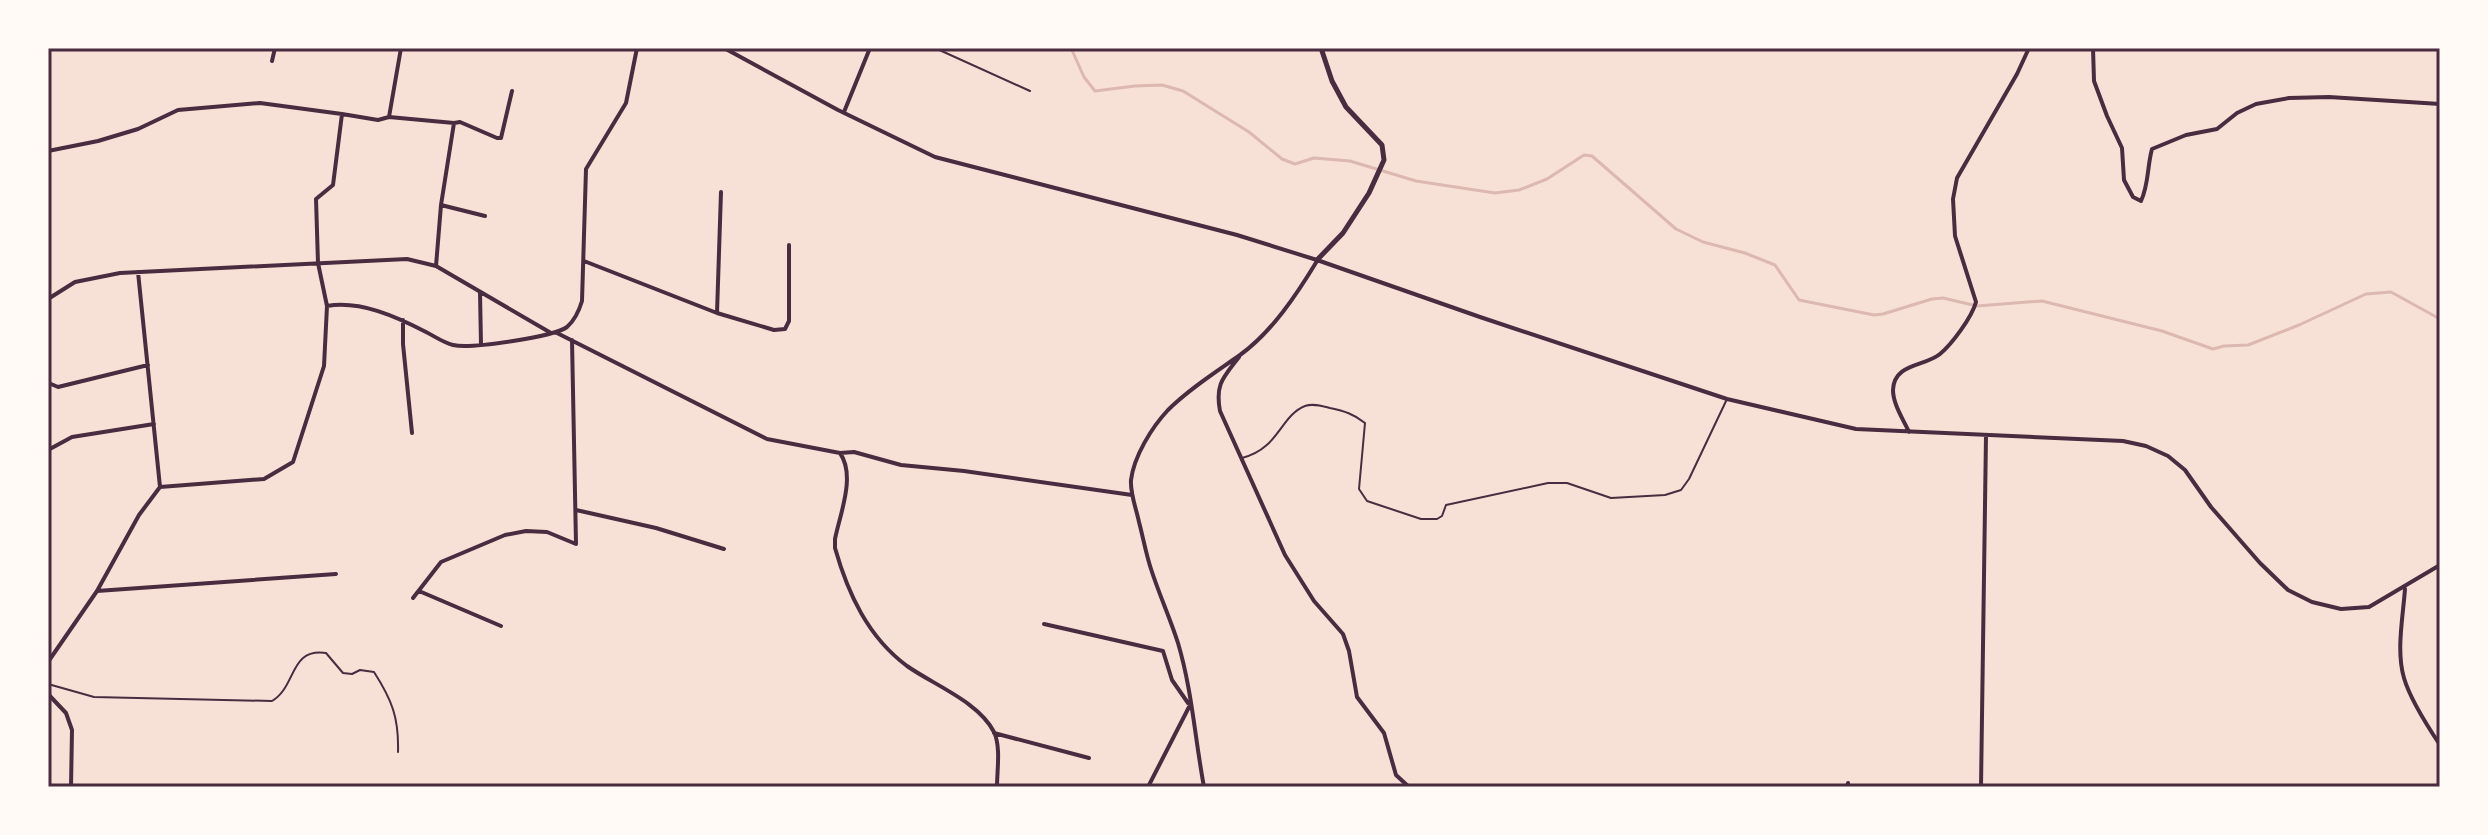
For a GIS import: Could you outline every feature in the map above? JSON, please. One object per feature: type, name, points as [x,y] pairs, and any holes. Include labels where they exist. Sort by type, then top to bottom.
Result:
[{"type":"street","points":[[272,61],[275,48]]},
{"type":"street","points":[[389,117],[401,48]]},
{"type":"street","points":[[327,306],[342,303],[403,320],[453,345],[481,345],[554,333],[570,324],[579,312],[582,301],[586,169],[626,103],[637,48]]},
{"type":"street","points":[[724,48],[844,113],[935,157],[1237,235],[1727,399],[1856,429],[2123,441],[2146,446],[2168,456],[2185,470],[2211,507],[2260,563],[2288,590],[2312,602],[2341,609],[2369,607],[2440,565]]},
{"type":"street","points":[[844,113],[870,48]]},
{"type":"street","points":[[1321,48],[1332,81],[1346,107],[1382,145],[1384,160],[1369,193],[1343,233],[1317,260],[1289,304],[1240,355],[1220,382],[1216,395],[1220,411],[1285,555],[1314,601],[1343,634],[1357,697],[1384,733],[1396,775],[1409,787]]},
{"type":"street","points":[[1909,432],[1893,393],[1898,375],[1908,367],[1940,354],[1974,310],[1976,302],[1955,236],[1952,215],[1957,178],[2029,48]]},
{"type":"street","points":[[2093,48],[2094,81],[2122,148],[2124,180],[2133,197],[2141,201],[2148,186],[2147,166],[2152,149],[2186,135],[2217,129],[2237,113],[2256,104],[2289,98],[2329,97],[2440,104]]},
{"type":"street","points":[[48,151],[138,129],[178,110],[260,103],[378,120],[389,117],[460,122],[501,138],[512,91]]},
{"type":"street","points":[[160,487],[264,479],[293,462],[324,366],[327,306],[318,263],[316,199],[333,185],[342,114]]},
{"type":"street","points":[[436,266],[441,205],[454,123]]},
{"type":"street","points":[[717,313],[721,192]]},
{"type":"street","points":[[441,205],[485,216]]},
{"type":"street","points":[[584,261],[717,313],[774,330],[785,329],[789,321],[789,245]]},
{"type":"street","points":[[48,299],[75,282],[120,273],[407,259],[436,266],[554,333],[572,339],[767,439],[840,453],[854,452],[901,465],[1133,495]]},
{"type":"street","points":[[48,662],[97,591],[139,515],[160,487],[138,272]]},
{"type":"street","points":[[480,292],[481,345]]},
{"type":"street","points":[[403,320],[412,433]]},
{"type":"street","points":[[413,598],[441,562],[505,535],[526,531],[547,532],[576,544],[572,339]]},
{"type":"street","points":[[1204,787],[1189,688],[1178,642],[1150,567],[1131,480],[1136,460],[1168,410],[1228,361],[1240,355]]},
{"type":"street","points":[[51,384],[58,387],[148,365]]},
{"type":"street","points":[[48,450],[72,437],[154,424]]},
{"type":"street","points":[[1981,787],[1986,435]]},
{"type":"street","points":[[840,453],[845,461],[847,476],[835,548],[861,616],[871,631],[906,665],[983,716],[997,742],[997,787]]},
{"type":"street","points":[[576,510],[656,528],[724,549]]},
{"type":"street","points":[[97,591],[336,574]]},
{"type":"street","points":[[2405,588],[2404,678],[2428,728],[2440,745]]},
{"type":"street","points":[[419,591],[501,626]]},
{"type":"street","points":[[1044,624],[1163,651],[1172,680],[1190,705]]},
{"type":"street","points":[[48,694],[66,713],[72,730],[71,787]]},
{"type":"street","points":[[1148,787],[1190,705]]},
{"type":"street","points":[[994,733],[1089,758]]},
{"type":"lane","points":[[935,48],[1030,91]]},
{"type":"lane","points":[[1241,458],[1252,456],[1268,446],[1295,413],[1305,406],[1316,404],[1354,414],[1365,423],[1359,489],[1367,501],[1421,519],[1437,519],[1442,516],[1446,505],[1548,483],[1567,483],[1611,498],[1665,495],[1681,490],[1689,479],[1727,399]]},
{"type":"lane","points":[[48,684],[94,697],[272,701],[280,696],[301,658],[314,651],[326,653],[343,673],[352,674],[360,670],[374,672],[392,702],[399,727],[398,752]]},
{"type":"waterway","points":[[1071,48],[1084,77],[1095,91],[1162,85],[1183,91],[1249,132],[1282,159],[1295,164],[1314,158],[1350,161],[1416,181],[1495,193],[1519,190],[1547,179],[1584,155],[1592,156],[1676,229],[1703,242],[1775,265],[1799,300],[1874,315],[1943,298],[1977,306],[2042,301],[2162,331],[2213,349],[2248,345],[2366,294],[2391,292],[2440,319]]}]
